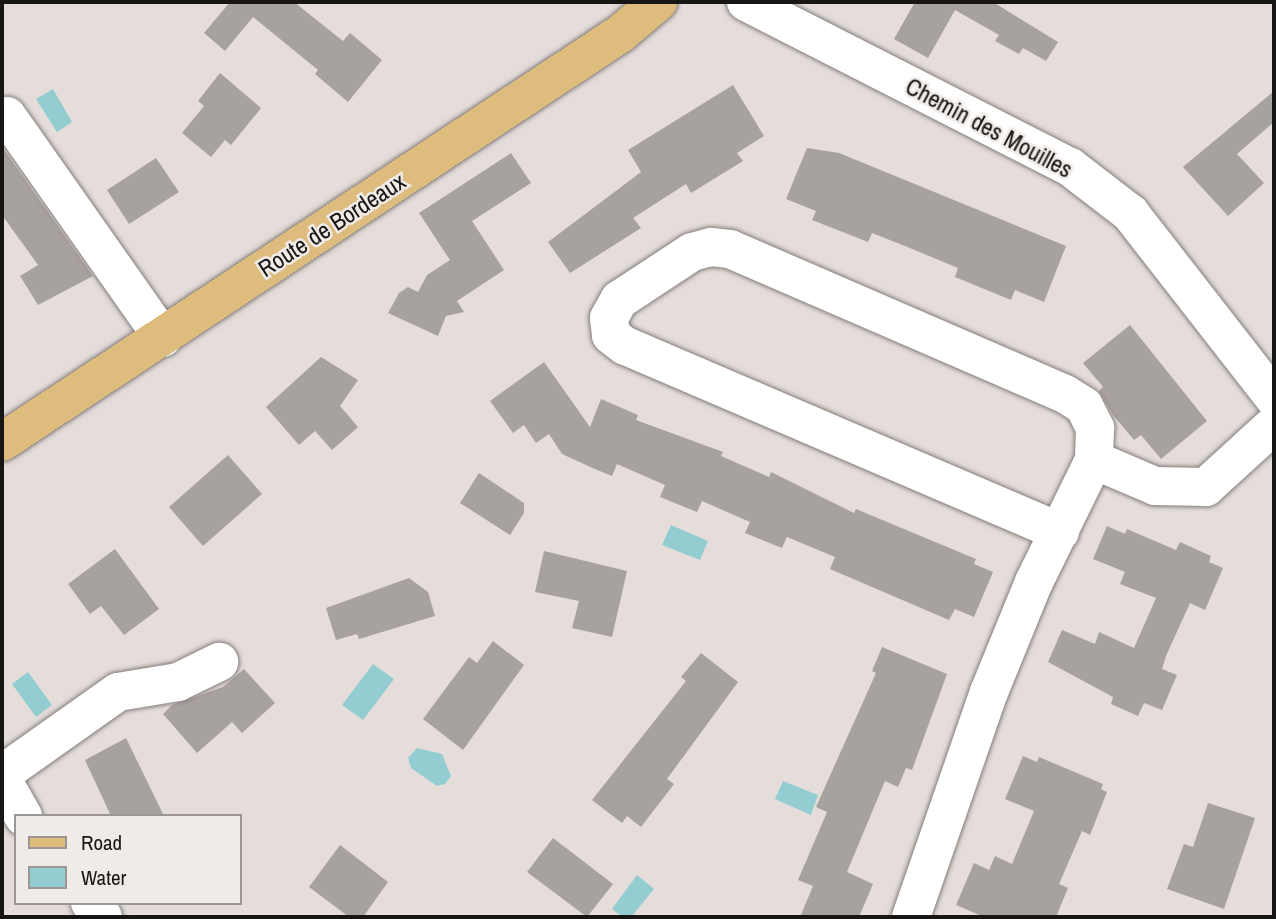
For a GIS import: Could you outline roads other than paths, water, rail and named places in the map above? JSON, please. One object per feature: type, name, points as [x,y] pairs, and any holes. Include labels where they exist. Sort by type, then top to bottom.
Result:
[{"type":"main road","name":"Route de Bordeaux","points":[[2,442],[620,34],[658,2]]},
{"type":"street","name":"Chemin des Mouilles","points":[[746,2],[1070,167],[1130,213],[1274,398]]},
{"type":"street","points":[[7,116],[163,338]]},
{"type":"street","points":[[911,917],[989,692],[1034,582],[1060,532],[1094,460],[1096,428],[1084,406],[1065,394],[730,249],[711,247],[692,252],[619,300],[609,318],[611,335],[625,345],[1060,532]]},
{"type":"street","points":[[1094,460],[1155,486],[1206,487],[1274,425]]},
{"type":"street","points":[[22,814],[2,777],[118,692],[178,682],[219,662]]},
{"type":"water","points":[[53,89],[72,122],[57,132],[36,99]]},
{"type":"water","points":[[671,525],[708,541],[700,560],[662,545]]},
{"type":"water","points":[[373,664],[394,679],[363,720],[342,705]]},
{"type":"water","points":[[28,672],[52,705],[36,717],[12,684]]},
{"type":"water","points":[[417,748],[442,754],[451,776],[445,784],[437,786],[411,768],[408,758]]},
{"type":"water","points":[[783,781],[818,795],[811,815],[775,799]]},
{"type":"water","points":[[637,875],[654,889],[631,917],[623,917],[612,909]]}]
